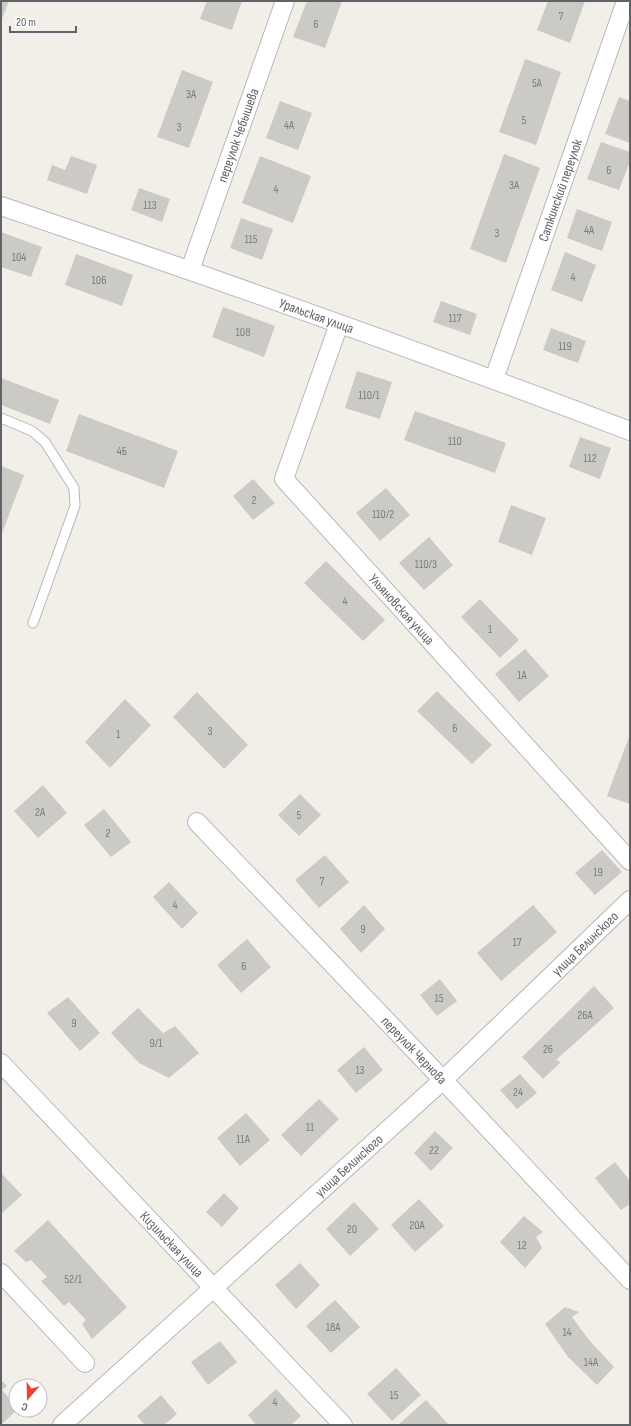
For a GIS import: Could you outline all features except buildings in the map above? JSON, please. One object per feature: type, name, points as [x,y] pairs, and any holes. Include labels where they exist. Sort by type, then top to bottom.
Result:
[{"type":"street","name":"переулок Чебышева","points":[[190,270],[284,1]]},
{"type":"street","name":"Саткинский переулок","points":[[494,379],[626,1]]},
{"type":"street","name":"Уральская улица","points":[[1,206],[190,270],[494,379],[630,431]]},
{"type":"street","name":"Ульяновская улица","points":[[339,324],[284,479],[630,861]]},
{"type":"street","name":"переулок Чернова","points":[[197,822],[443,1080],[630,1280]]},
{"type":"street","name":"улица Белинского","points":[[73,1422],[213,1288],[443,1080],[630,900]]},
{"type":"street","name":"Кизильская улица","points":[[1,1063],[343,1425]]},
{"type":"street","points":[[1,1273],[85,1363]]},
{"type":"lane","points":[[1,418],[32,431],[45,442],[74,488],[75,506],[33,623]]}]
